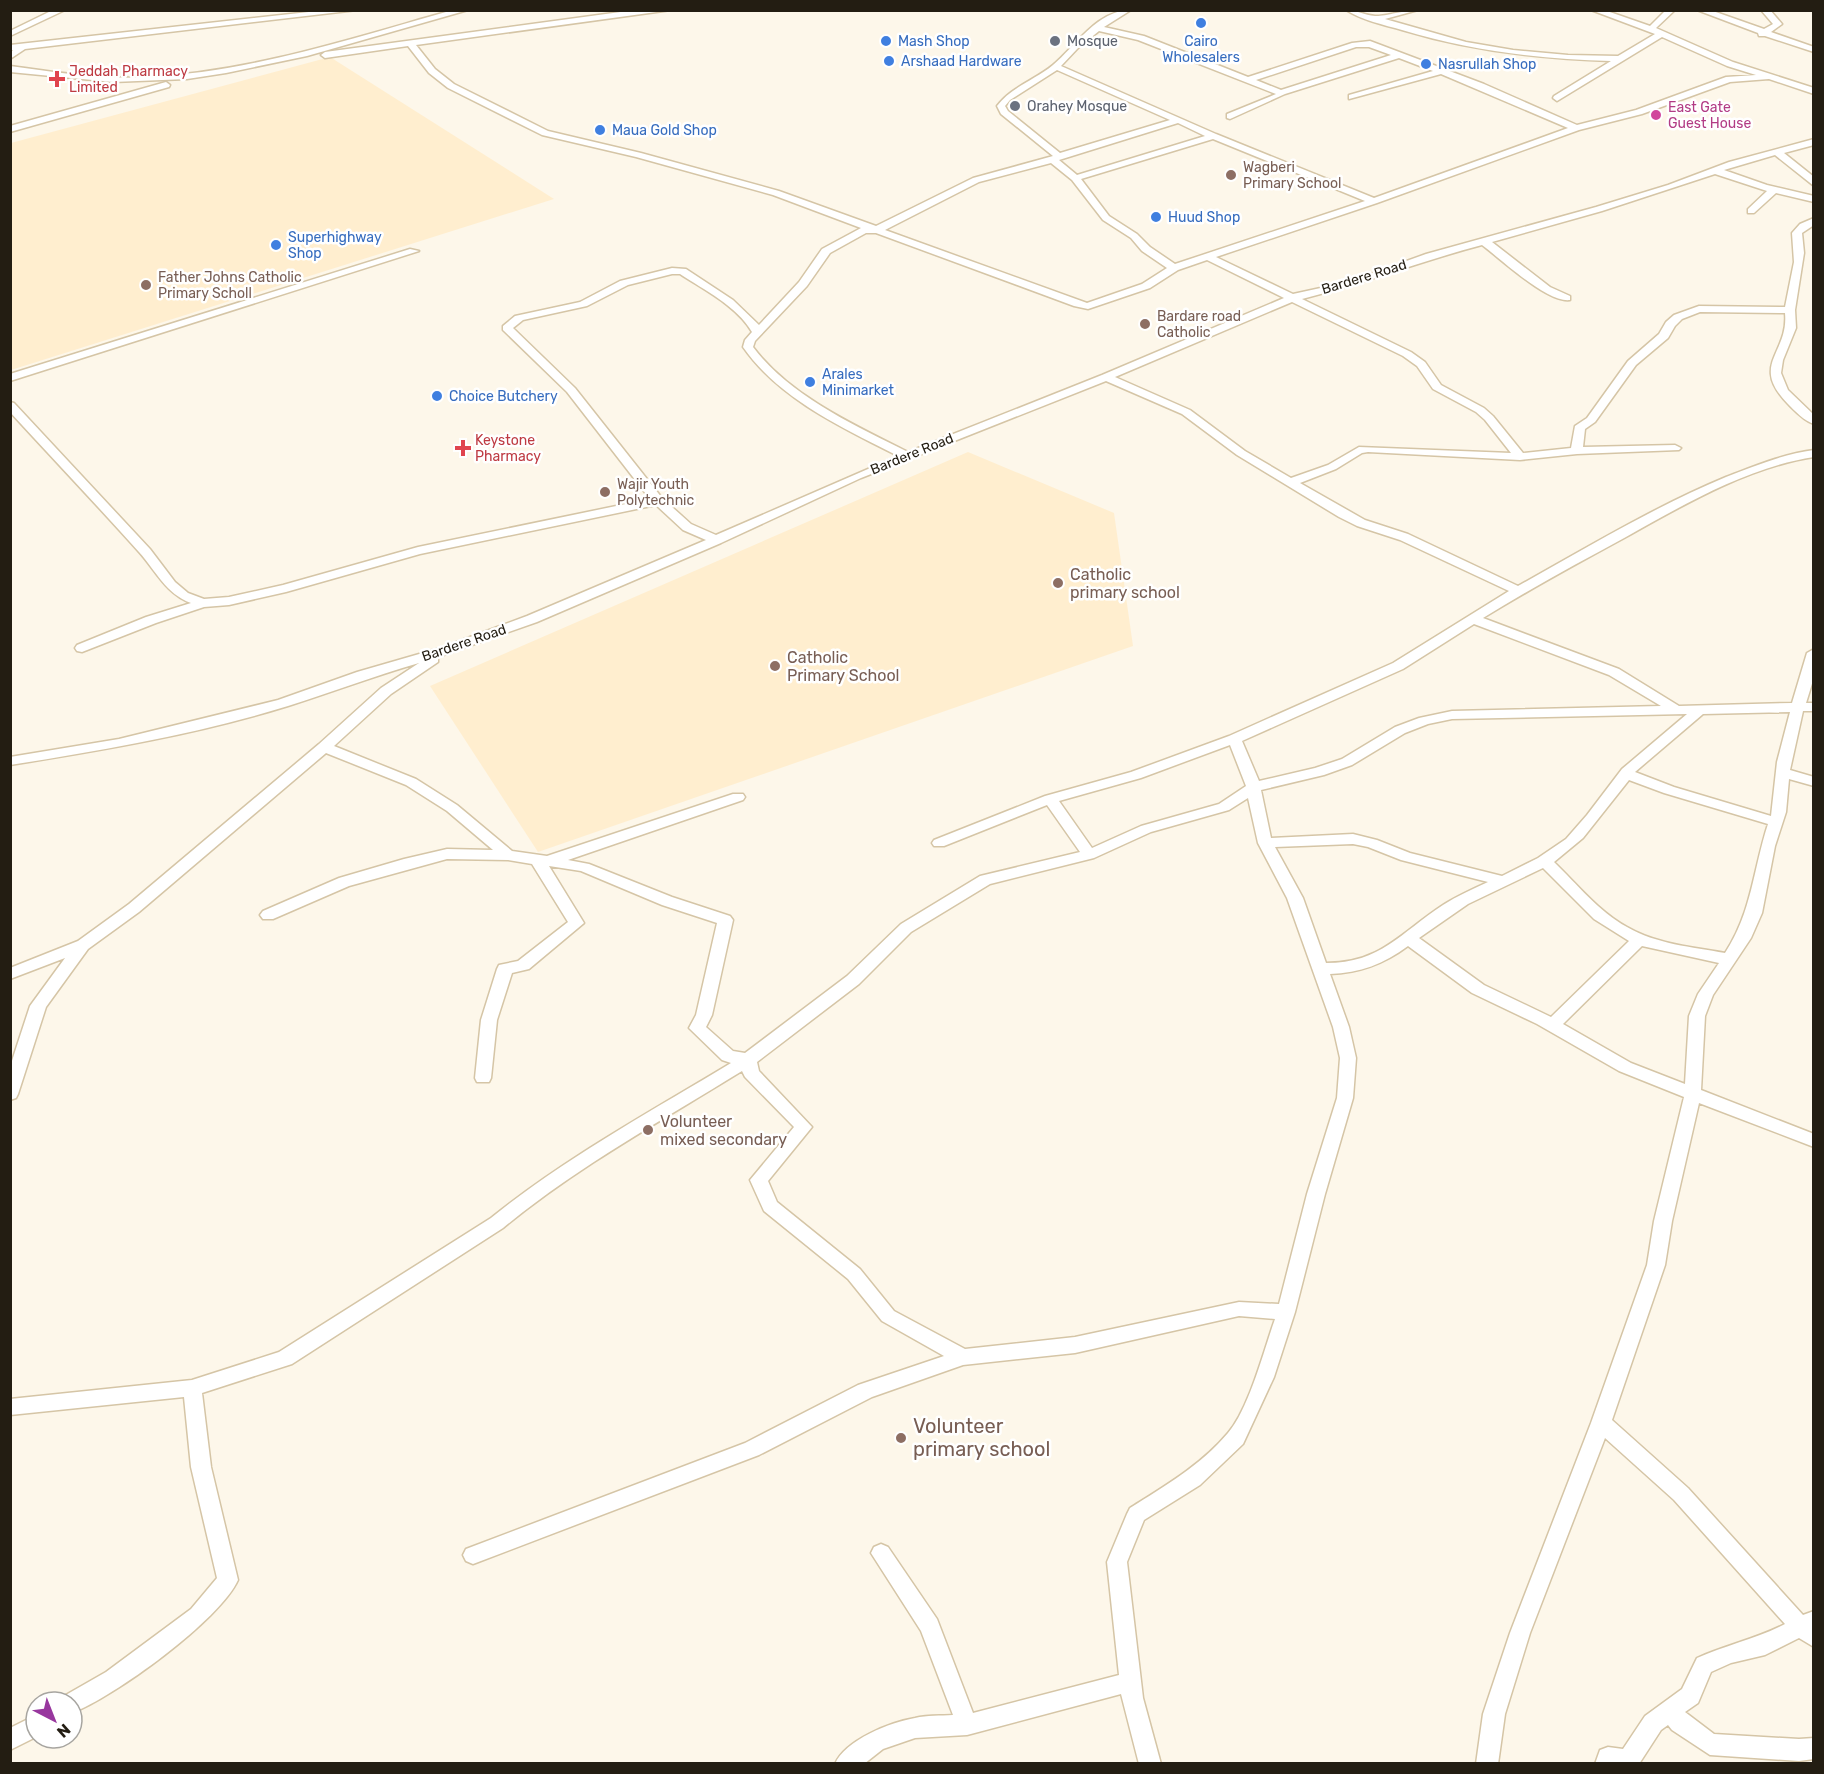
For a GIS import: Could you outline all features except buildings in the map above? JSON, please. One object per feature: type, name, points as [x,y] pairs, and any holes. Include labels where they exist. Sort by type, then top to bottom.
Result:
[{"type":"street","points":[[10,34],[61,10]]},
{"type":"street","points":[[10,48],[353,10]]},
{"type":"street","points":[[10,129],[201,75],[275,60],[464,10]]},
{"type":"street","points":[[275,60],[297,60],[667,10]]},
{"type":"street","points":[[1127,10],[1097,28],[1075,46],[1056,67],[1007,98],[1001,106],[1075,178],[1106,218],[1134,236],[1146,249],[1174,268]]},
{"type":"street","points":[[1350,10],[1420,34],[1499,50],[1540,56],[1620,59]]},
{"type":"street","points":[[1374,19],[1414,10]]},
{"type":"street","points":[[1595,10],[1731,64],[1814,91]]},
{"type":"street","points":[[1557,98],[1620,59],[1655,32],[1671,10]]},
{"type":"street","points":[[1701,10],[1814,50]]},
{"type":"street","points":[[1762,33],[1779,24],[1765,10]]},
{"type":"street","points":[[1097,28],[1141,38],[1281,93]]},
{"type":"street","points":[[410,43],[432,71],[451,86],[545,133],[638,155],[776,193],[981,270],[1088,306],[1146,286],[1174,268],[1210,258],[1374,201],[1576,128],[1639,112],[1729,79],[1768,77]]},
{"type":"street","points":[[1248,80],[1355,45],[1370,44],[1442,71],[1576,128]]},
{"type":"street","points":[[10,57],[23,47]]},
{"type":"street","points":[[1230,116],[1281,95],[1281,93],[1400,55]]},
{"type":"street","points":[[1729,79],[1734,72],[1731,64]]},
{"type":"street","points":[[1056,67],[1212,136],[1374,201]]},
{"type":"street","points":[[10,69],[127,80],[201,75]]},
{"type":"street","points":[[1352,97],[1442,71]]},
{"type":"street","points":[[1075,178],[1162,138],[1179,120]]},
{"type":"street","points":[[907,456],[852,427],[781,382],[760,364],[748,346],[757,331],[795,293],[826,251],[864,230],[876,230],[976,180],[1056,158],[1162,138],[1212,136]]},
{"type":"street","name":"Bardere Road","points":[[10,761],[119,743],[283,703],[362,675],[445,651],[532,619],[717,540],[857,476],[1106,377],[1295,297],[1351,284],[1430,256],[1609,206],[1691,180],[1714,170],[1814,142]]},
{"type":"street","points":[[1777,152],[1814,183]]},
{"type":"street","points":[[1714,170],[1773,189],[1814,199]]},
{"type":"street","points":[[1751,211],[1773,189]]},
{"type":"street","points":[[1814,221],[1803,226],[1797,233],[1800,246],[1800,267],[1790,310],[1791,328],[1775,367],[1775,373],[1789,398],[1814,421]]},
{"type":"street","points":[[1484,241],[1546,289],[1566,298]]},
{"type":"street","points":[[1800,246],[1814,248]]},
{"type":"street","points":[[10,378],[414,251]]},
{"type":"street","points":[[667,257],[682,271],[729,302],[752,322],[757,331]]},
{"type":"street","points":[[1210,258],[1295,297],[1416,360],[1437,387],[1480,410],[1489,418],[1520,457]]},
{"type":"street","points":[[682,271],[672,271],[624,283],[583,304],[519,318],[507,328],[571,390],[658,501],[687,527],[717,540]]},
{"type":"street","points":[[1577,451],[1579,428],[1592,420],[1632,363],[1664,336],[1670,324],[1678,316],[1699,309],[1790,310]]},
{"type":"street","points":[[1106,377],[1185,412],[1289,483],[1361,523],[1404,537],[1518,591]]},
{"type":"street","points":[[10,405],[146,552],[177,590],[184,596],[203,603]]},
{"type":"street","points":[[1289,483],[1332,467],[1359,450],[1368,449],[1520,457],[1577,451],[1675,448]]},
{"type":"street","points":[[939,843],[1050,800],[1136,775],[1234,739],[1398,666],[1518,591],[1689,497],[1764,466],[1794,456],[1814,453]]},
{"type":"street","points":[[82,648],[150,620],[203,603],[229,601],[286,588],[418,551],[658,501]]},
{"type":"street","points":[[1473,619],[1614,672],[1675,708]]},
{"type":"street","points":[[10,974],[83,945],[134,908],[324,747],[386,691],[445,651]]},
{"type":"street","points":[[1487,1764],[1494,1714],[1520,1633],[1601,1423],[1656,1265],[1663,1221],[1693,1093],[1697,1016],[1706,994],[1726,959],[1743,938],[1754,914],[1768,846],[1779,812],[1783,772],[1791,730],[1807,706],[1814,653]]},
{"type":"street","points":[[10,1407],[192,1388],[285,1358],[497,1223],[525,1200],[594,1154],[748,1060],[854,980],[906,928],[985,880],[1089,855],[1146,829],[1224,807],[1254,787],[1319,772],[1347,762],[1400,730],[1433,719],[1452,716],[1572,714],[1675,708],[1807,706]]},
{"type":"street","points":[[1320,968],[1351,968],[1364,964],[1409,939],[1448,909],[1500,880],[1545,861],[1572,841],[1619,786],[1626,774],[1684,727],[1700,709]]},
{"type":"street","points":[[1150,1764],[1132,1698],[1117,1562],[1137,1514],[1193,1479],[1236,1438],[1265,1377],[1286,1312],[1316,1194],[1346,1098],[1347,1058],[1341,1028],[1295,898],[1265,843],[1256,808],[1254,787],[1234,739]]},
{"type":"street","points":[[324,747],[411,782],[452,808],[508,855]]},
{"type":"street","points":[[1783,772],[1814,782]]},
{"type":"street","points":[[1626,774],[1670,790],[1776,822]]},
{"type":"street","points":[[543,860],[738,797]]},
{"type":"street","points":[[1050,800],[1089,855]]},
{"type":"street","points":[[1265,843],[1353,839],[1371,843],[1406,857],[1500,880]]},
{"type":"street","points":[[268,915],[344,882],[447,854],[508,855],[584,867],[668,901],[725,920],[704,1015],[697,1028],[728,1056],[748,1060]]},
{"type":"street","points":[[483,1078],[489,1020],[505,969],[523,965],[576,923],[543,860]]},
{"type":"street","points":[[1545,861],[1605,920],[1620,930],[1640,939],[1726,959]]},
{"type":"street","points":[[1409,939],[1478,989],[1552,1025],[1625,1067],[1814,1141]]},
{"type":"street","points":[[1552,1025],[1640,939]]},
{"type":"street","points":[[10,1094],[38,1006],[83,945]]},
{"type":"street","points":[[748,1060],[751,1073],[804,1127],[759,1180],[770,1206],[854,1274],[888,1316],[963,1356]]},
{"type":"street","points":[[473,1555],[752,1449],[865,1391],[963,1356],[1075,1345],[1239,1308],[1286,1312]]},
{"type":"street","points":[[84,1697],[113,1679],[198,1616],[228,1580],[201,1467],[192,1388]]},
{"type":"street","points":[[1601,1423],[1634,1448],[1695,1507],[1809,1628],[1765,1645],[1729,1654],[1704,1665],[1690,1696],[1653,1723],[1629,1760],[1608,1758],[1606,1764]]},
{"type":"street","points":[[881,1553],[930,1626],[967,1725]]},
{"type":"street","points":[[846,1764],[876,1741],[915,1728],[967,1725],[1130,1682]]},
{"type":"street","points":[[1671,1710],[1680,1723],[1710,1744],[1799,1750],[1814,1748]]},
{"type":"street","points":[[10,1740],[24,1732]]},
{"type":"shaded area","name":"Father Johns Catholic Primary Scholl","points":[[330,57],[554,199],[11,370],[11,143]]},
{"type":"shaded area","name":"Catholic Primary School","points":[[968,452],[1114,513],[1133,646],[538,852],[430,686]]},
{"type":"place","name":"Cairo Wholesalers","points":[[1201,23]]},
{"type":"place","name":"Mash Shop","points":[[886,41]]},
{"type":"place","name":"Mosque","points":[[1055,41]]},
{"type":"place","name":"Arshaad Hardware","points":[[889,61]]},
{"type":"place","name":"Nasrullah Shop","points":[[1426,64]]},
{"type":"place","name":"Jeddah Pharmacy Limited","points":[[57,79]]},
{"type":"place","name":"Orahey Mosque","points":[[1015,106]]},
{"type":"place","name":"East Gate Guest House","points":[[1656,115]]},
{"type":"place","name":"Maua Gold Shop","points":[[600,130]]},
{"type":"place","name":"Wagberi Primary School","points":[[1231,175]]},
{"type":"place","name":"Huud Shop","points":[[1156,217]]},
{"type":"place","name":"Superhighway Shop","points":[[276,245]]},
{"type":"place","name":"Father Johns Catholic Primary Scholl","points":[[146,285]]},
{"type":"place","name":"Bardare road Catholic","points":[[1145,324]]},
{"type":"place","name":"Arales Minimarket","points":[[810,382]]},
{"type":"place","name":"Choice Butchery","points":[[437,396]]},
{"type":"place","name":"Keystone Pharmacy","points":[[463,448]]},
{"type":"place","name":"Wajir Youth Polytechnic","points":[[605,492]]},
{"type":"place","name":"Catholic primary school","points":[[1058,583]]},
{"type":"place","name":"Catholic Primary School","points":[[775,666]]},
{"type":"place","name":"Volunteer mixed secondary","points":[[648,1130]]},
{"type":"place","name":"Volunteer primary school","points":[[901,1438]]}]
